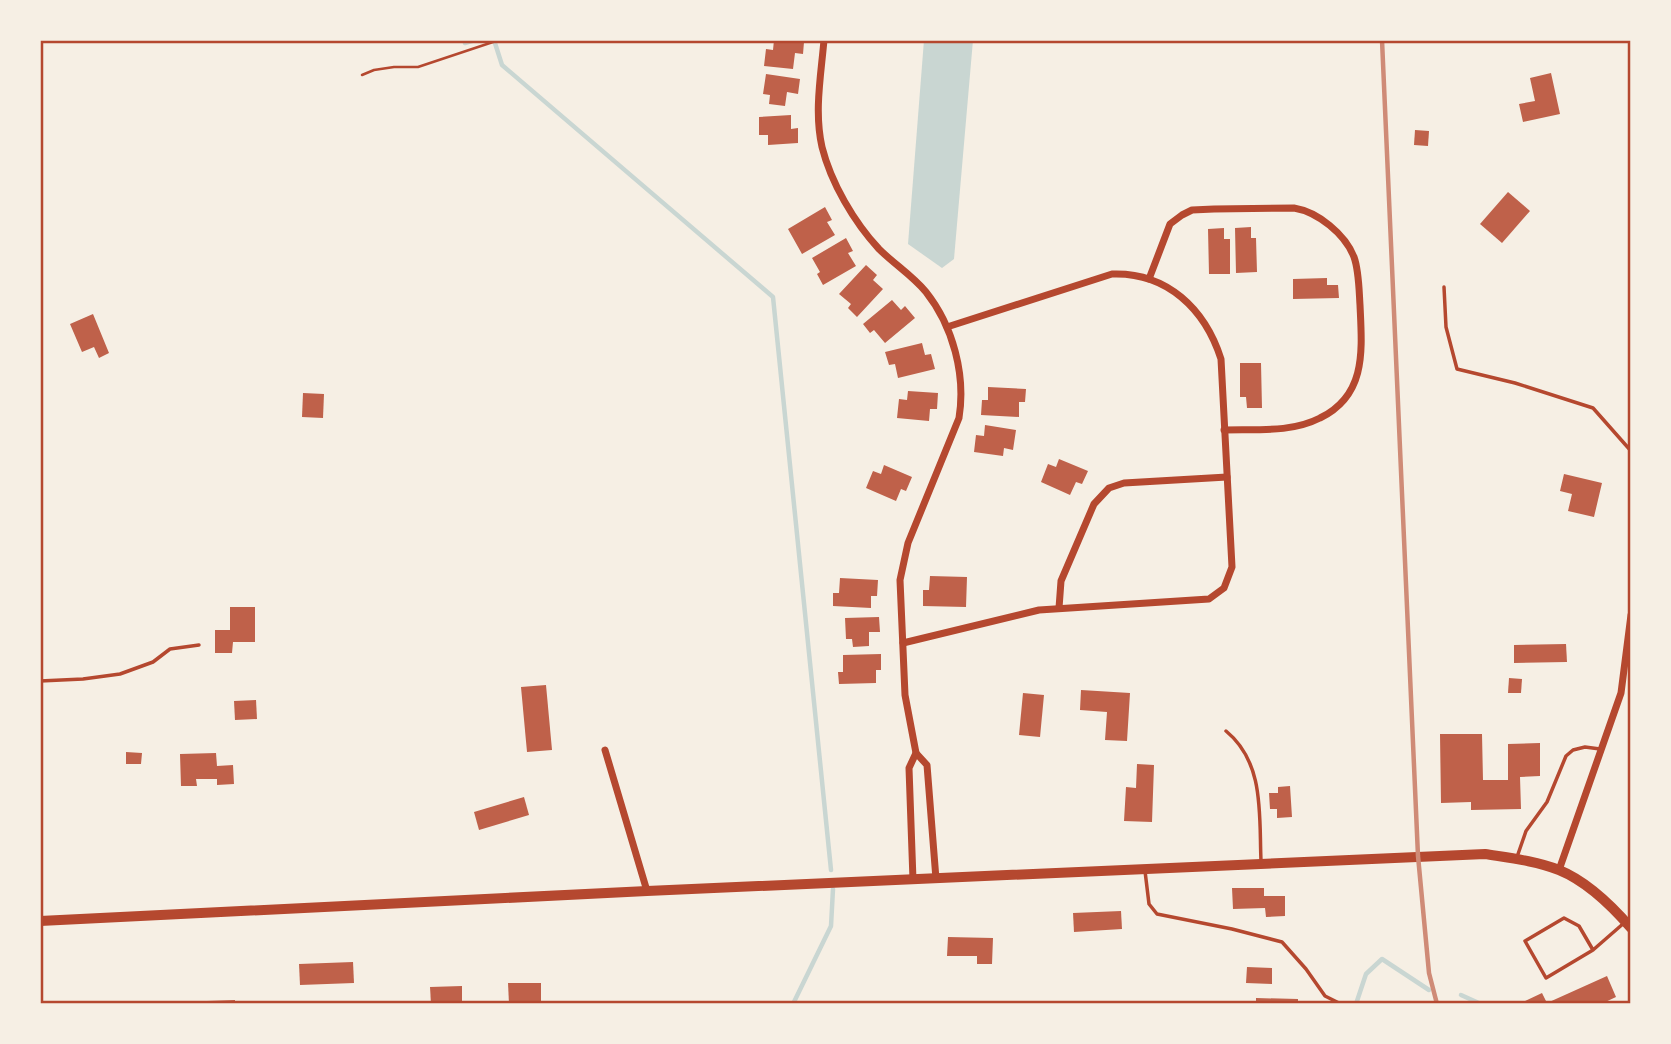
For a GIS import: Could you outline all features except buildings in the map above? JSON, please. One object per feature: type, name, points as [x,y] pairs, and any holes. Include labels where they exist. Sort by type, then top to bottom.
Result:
[{"type":"main road","points":[[40,921],[1485,854],[1559,870],[1584,886],[1628,925]]},
{"type":"street","points":[[824,40],[818,101],[819,130],[822,148],[830,168],[848,206],[865,231],[880,249],[925,290],[947,327],[959,368],[962,401],[954,435],[908,543],[900,580],[906,702],[916,752],[927,765],[936,879]]},
{"type":"street","points":[[1149,279],[1170,224],[1192,210],[1304,209],[1339,235],[1355,259],[1362,349],[1357,376],[1349,393],[1320,418],[1296,427],[1224,429]]},
{"type":"street","points":[[903,643],[1017,614],[1059,608],[1209,599],[1216,595],[1229,579],[1232,567],[1221,359],[1214,336],[1203,319],[1182,298],[1158,282],[1127,274],[1112,274],[947,327]]},
{"type":"street","points":[[1059,608],[1060,581],[1100,495],[1109,488],[1124,483],[1227,477]]},
{"type":"street","points":[[1559,870],[1620,693],[1631,615]]},
{"type":"street","points":[[605,750],[647,891]]},
{"type":"street","points":[[913,880],[909,768],[916,752]]},
{"type":"lane","points":[[1444,287],[1446,327],[1457,369],[1515,383],[1593,408],[1631,451]]},
{"type":"lane","points":[[40,681],[120,674],[153,662],[170,649],[198,645]]},
{"type":"lane","points":[[1226,731],[1246,753],[1255,772],[1261,863]]},
{"type":"lane","points":[[1516,859],[1526,831],[1547,802],[1566,756],[1573,750],[1585,747],[1601,749]]},
{"type":"lane","points":[[1144,869],[1149,904],[1157,914],[1282,942],[1300,960],[1325,996],[1340,1004]]},
{"type":"lane","points":[[1593,950],[1579,926],[1564,918],[1525,941],[1546,978],[1593,950],[1628,925]]},
{"type":"path","points":[[362,75],[394,67],[418,67],[499,40]]},
{"type":"shaded area","points":[[924,40],[973,40],[954,259],[942,268],[908,244]]},
{"type":"waterway","points":[[464,40],[465,43],[475,40]]},
{"type":"waterway","points":[[494,40],[502,65],[773,297],[831,870]]},
{"type":"waterway","points":[[793,1004],[831,926],[833,889]]},
{"type":"waterway","points":[[1356,1004],[1366,974],[1382,959],[1429,990]]},
{"type":"waterway","points":[[1461,995],[1481,1004]]},
{"type":"railway","points":[[1382,40],[1418,856],[1429,973],[1437,1004]]}]
